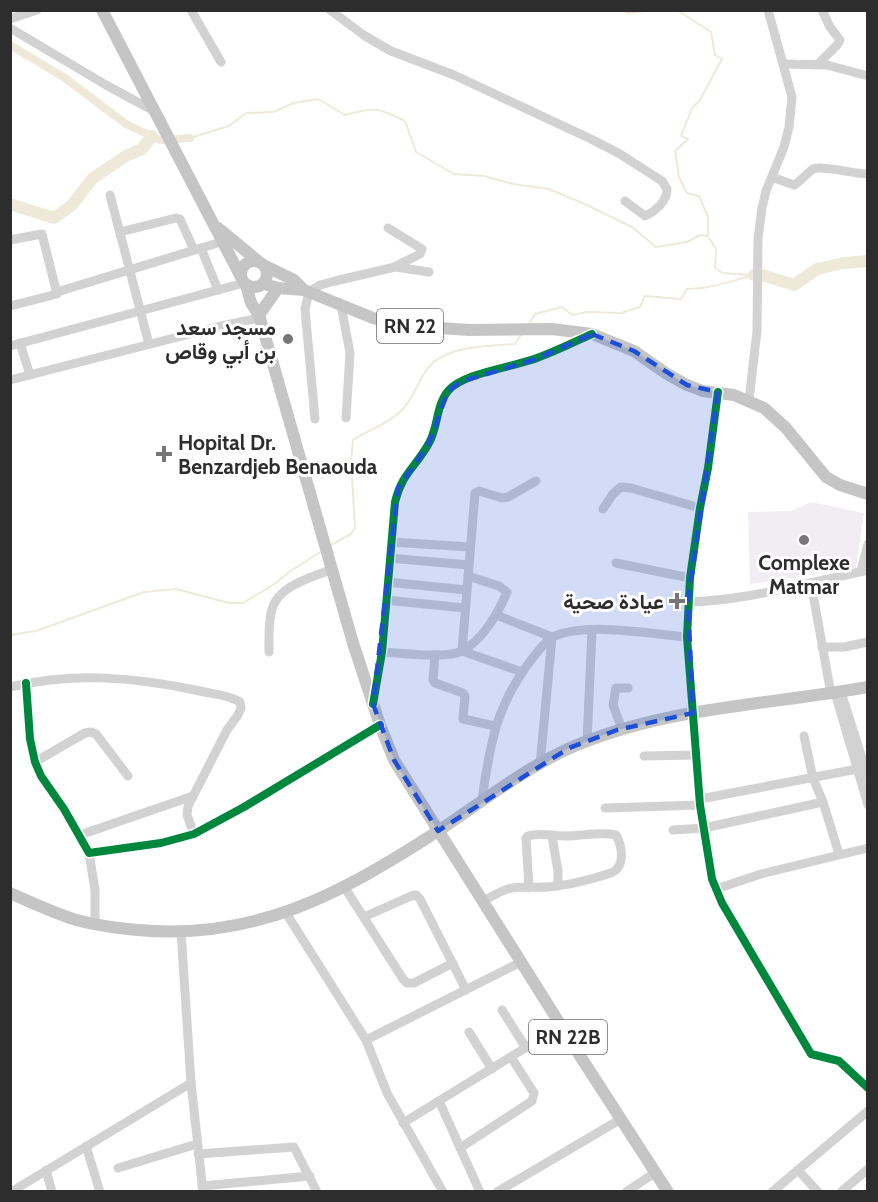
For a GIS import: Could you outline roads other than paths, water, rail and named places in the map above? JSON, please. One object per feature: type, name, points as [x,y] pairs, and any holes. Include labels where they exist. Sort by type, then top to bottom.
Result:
[{"type":"main road","name":"RN 22","points":[[102,10],[214,224],[221,242],[244,282]]},
{"type":"main road","name":"RN 22","points":[[214,224],[262,263],[294,280],[307,291]]},
{"type":"main road","points":[[247,262],[262,263],[267,277],[263,284],[255,288],[244,282],[242,269],[247,262]]},
{"type":"main road","name":"RN 22B","points":[[244,282],[251,303],[259,317],[373,704],[394,760],[668,1191]]},
{"type":"main road","name":"RN 22","points":[[263,284],[307,291],[398,326],[469,330],[552,329],[592,334],[634,351],[687,385],[703,391],[749,400],[764,408],[786,428],[826,477],[840,485],[867,494]]},
{"type":"main road","name":"RN 22B","points":[[259,317],[264,302],[263,284]]},
{"type":"main road","points":[[259,317],[278,288]]},
{"type":"main road","points":[[10,893],[71,918],[95,924],[163,932],[205,930],[252,923],[286,913],[345,888],[438,831],[482,800],[569,748],[622,729],[673,715],[867,687]]},
{"type":"street","points":[[10,19],[37,10]]},
{"type":"street","points":[[191,10],[221,62]]},
{"type":"street","points":[[330,10],[365,36],[391,51],[454,75],[620,154],[662,181],[668,189],[661,205],[645,216],[625,201]]},
{"type":"street","points":[[749,400],[757,331],[758,238],[762,208],[784,147],[792,97],[768,10]]},
{"type":"street","points":[[818,64],[840,40],[830,27],[822,10]]},
{"type":"street","points":[[10,28],[154,111]]},
{"type":"street","points":[[784,64],[818,64],[867,76]]},
{"type":"street","points":[[772,177],[794,185],[820,167],[867,174]]},
{"type":"street","points":[[110,195],[149,344]]},
{"type":"street","points":[[120,232],[176,218],[180,219],[218,290]]},
{"type":"street","points":[[315,419],[305,309],[307,291],[335,280],[395,267],[420,254],[422,249],[388,228]]},
{"type":"street","points":[[10,240],[42,234],[57,292]]},
{"type":"street","points":[[10,306],[56,296],[57,292],[221,242]]},
{"type":"street","points":[[395,267],[429,272]]},
{"type":"street","points":[[30,375],[15,344],[244,282]]},
{"type":"street","points":[[341,305],[350,353],[346,418]]},
{"type":"street","points":[[10,380],[259,317]]},
{"type":"street","points":[[373,704],[382,652],[389,558],[398,488],[432,438],[442,402],[448,391],[460,382],[536,359],[592,334]]},
{"type":"street","points":[[717,392],[708,468],[690,578],[687,637],[700,802],[709,865],[716,890],[811,1054],[839,1061],[867,1088]]},
{"type":"street","points":[[462,651],[475,493],[479,491],[502,498],[508,497],[536,481]]},
{"type":"street","points":[[603,509],[621,487],[700,508]]},
{"type":"street","points":[[391,542],[470,547]]},
{"type":"street","points":[[688,602],[748,597],[864,570],[867,544]]},
{"type":"street","points":[[389,558],[469,565]]},
{"type":"street","points":[[616,563],[690,578]]},
{"type":"street","points":[[269,652],[271,612],[281,593],[331,565]]},
{"type":"street","points":[[382,652],[447,655],[462,651],[481,635],[496,615],[507,592],[505,588],[468,576]]},
{"type":"street","points":[[387,582],[467,590]]},
{"type":"street","points":[[811,583],[822,647],[864,770],[867,805]]},
{"type":"street","points":[[386,600],[465,608]]},
{"type":"street","points":[[496,615],[552,637]]},
{"type":"street","points":[[482,800],[495,726],[510,690],[552,637],[567,632],[592,630],[687,637]]},
{"type":"street","points":[[586,742],[592,630]]},
{"type":"street","points":[[540,765],[552,637]]},
{"type":"street","points":[[822,647],[843,647],[867,642]]},
{"type":"street","points":[[462,651],[522,672]]},
{"type":"street","points":[[435,654],[433,680],[435,684],[463,693],[465,696],[463,719],[495,726]]},
{"type":"street","points":[[10,687],[26,683],[101,677],[153,681],[240,702],[241,708],[238,715],[227,730],[193,796],[187,815],[194,834]]},
{"type":"street","points":[[26,683],[30,739],[35,762],[41,776],[80,835],[89,853],[95,890],[95,924]]},
{"type":"street","points":[[622,729],[613,705],[615,688],[628,688]]},
{"type":"street","points":[[89,853],[161,843],[194,834],[244,807],[380,725]]},
{"type":"street","points":[[35,762],[85,733],[92,732],[96,734],[128,776]]},
{"type":"street","points":[[804,736],[813,778],[839,854]]},
{"type":"street","points":[[644,756],[697,755]]},
{"type":"street","points":[[605,808],[700,802],[813,778],[864,770]]},
{"type":"street","points":[[80,835],[193,796]]},
{"type":"street","points":[[672,831],[704,828],[823,802]]},
{"type":"street","points":[[483,901],[508,889],[529,888],[558,886],[586,881],[618,870],[621,863],[619,840],[612,834],[552,836],[536,834],[528,836],[526,838],[529,888]]},
{"type":"street","points":[[552,836],[558,886]]},
{"type":"street","points":[[716,890],[761,874],[867,848]]},
{"type":"street","points":[[345,888],[407,983],[414,984],[453,963]]},
{"type":"street","points":[[364,917],[416,895],[466,990]]},
{"type":"street","points":[[286,913],[366,1040],[387,1093],[440,1190]]},
{"type":"street","points":[[181,931],[191,1083],[202,1189],[310,1176]]},
{"type":"street","points":[[366,1040],[521,962]]},
{"type":"street","points":[[502,1010],[526,1048]]},
{"type":"street","points":[[403,1123],[561,1026]]},
{"type":"street","points":[[469,1032],[492,1068]]},
{"type":"street","points":[[460,1148],[532,1101],[534,1093],[511,1057]]},
{"type":"street","points":[[11,1191],[191,1083]]},
{"type":"street","points":[[439,1101],[480,1191]]},
{"type":"street","points":[[772,1191],[867,1111]]},
{"type":"street","points":[[497,1191],[621,1119]]},
{"type":"street","points":[[86,1146],[100,1191]]},
{"type":"street","points":[[118,1168],[198,1149],[291,1146],[296,1149],[316,1191]]},
{"type":"street","points":[[841,1191],[867,1169]]},
{"type":"street","points":[[46,1170],[52,1191]]},
{"type":"street","points":[[798,1170],[818,1191]]},
{"type":"street","points":[[626,1191],[656,1172]]},
{"type":"waterway","points":[[621,10],[629,13],[654,10]]},
{"type":"waterway","points":[[677,10],[711,32],[715,55],[722,59],[700,100],[692,108],[681,136],[688,139],[675,151],[679,177],[687,193],[699,196],[708,217],[708,236],[716,249],[715,268],[723,273],[751,275]]},
{"type":"waterway","points":[[10,45],[65,78],[126,124],[160,140],[190,138]]},
{"type":"waterway","points":[[190,138],[229,126],[246,113],[273,112],[294,103],[318,99],[345,115],[369,110],[388,113],[405,121],[416,152],[454,174],[484,176],[513,184],[549,189],[632,227],[656,247],[687,242],[700,235],[708,236]]},
{"type":"waterway","points":[[10,204],[54,218],[72,205],[93,178],[126,156],[142,149],[152,136]]},
{"type":"waterway","points":[[754,275],[762,275],[794,285],[817,269],[868,261]]},
{"type":"waterway","points":[[529,324],[535,314],[562,307],[572,315],[587,312],[621,313],[640,307],[645,296],[681,299],[687,289],[712,286],[754,275]]},
{"type":"waterway","points":[[329,546],[351,534],[355,528],[351,460],[353,440],[390,420],[401,411],[424,373],[436,360],[468,348],[515,344],[522,333]]},
{"type":"waterway","points":[[10,635],[36,631],[144,592],[176,589],[229,603],[243,603],[322,551]]},
{"type":"place","name":"مسجد سعد بن أبي وقاص","points":[[288,339]]},
{"type":"place","name":"Hopital Dr. Benzardjeb Benaouda","points":[[164,454]]},
{"type":"place","name":"Complexe Matmar","points":[[804,540]]},
{"type":"place","name":"عيادة صحية","points":[[677,601]]}]
